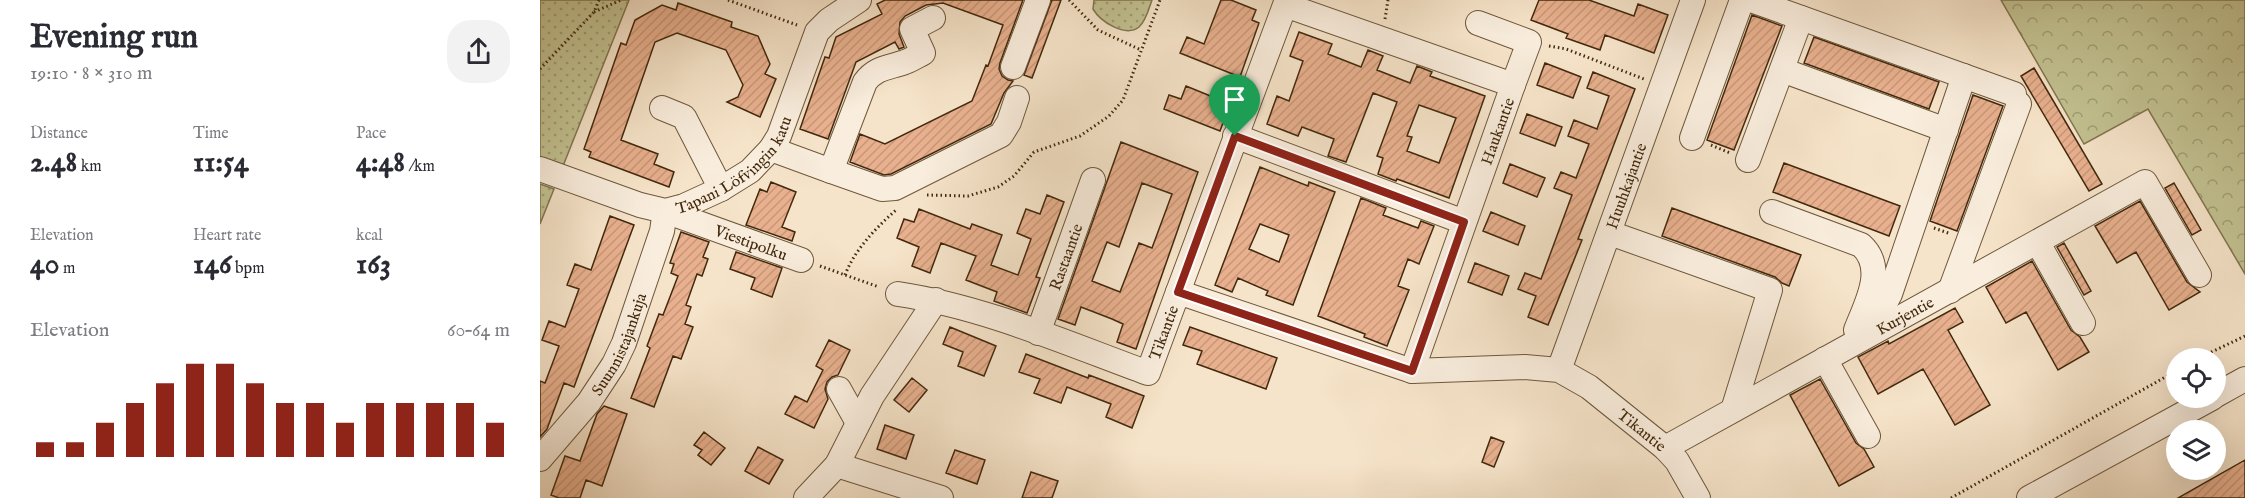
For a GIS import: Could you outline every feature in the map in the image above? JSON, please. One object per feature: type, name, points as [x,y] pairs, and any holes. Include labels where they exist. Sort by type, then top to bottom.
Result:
[{"type":"street","name":"Tapani Löfvingin katu","points":[[540,169],[640,205],[665,211],[684,206],[721,189],[750,171],[771,149],[779,136],[817,32],[829,20],[859,0]]},
{"type":"street","points":[[1013,67],[1038,0]]},
{"type":"street","name":"Huuhkajantie","points":[[1559,370],[1693,0]]},
{"type":"street","points":[[1692,138],[1742,0]]},
{"type":"street","points":[[1751,0],[1964,76],[2016,99],[1970,240],[1950,291]]},
{"type":"street","name":"Haukantie","points":[[1235,136],[1285,5],[1514,85],[1412,371]]},
{"type":"street","points":[[831,171],[865,82],[872,74],[883,68],[903,63],[923,53],[912,29],[933,18]]},
{"type":"street","points":[[1748,160],[1801,18]]},
{"type":"street","points":[[1478,23],[1529,42],[1514,85]]},
{"type":"street","points":[[1782,70],[1946,130]]},
{"type":"street","points":[[1855,341],[1878,316],[1890,294],[1964,76]]},
{"type":"street","points":[[771,149],[882,189],[895,188],[995,139],[1006,129],[1017,98]]},
{"type":"street","points":[[662,108],[684,117],[721,189]]},
{"type":"street","points":[[1178,292],[1235,136],[1464,222]]},
{"type":"street","name":"Rastaantie","points":[[1038,333],[1094,180]]},
{"type":"street","name":"Kurjentie","points":[[1665,448],[2145,182],[2199,275]]},
{"type":"street","name":"Viestipolku","points":[[665,211],[801,260]]},
{"type":"street","name":"Suunnistajankuja","points":[[540,459],[589,402],[614,364],[624,343],[658,243],[665,211]]},
{"type":"street","points":[[1772,212],[1861,245],[1870,252],[1874,263],[1874,276],[1855,341]]},
{"type":"street","points":[[1610,233],[1770,290],[1733,411]]},
{"type":"street","points":[[2038,243],[2083,323]]},
{"type":"street","name":"Tikantie","points":[[898,294],[936,300],[1038,333],[1148,373],[1178,292],[1412,371],[1525,367],[1559,370],[1589,387],[1665,448],[1677,461],[1698,498]]},
{"type":"street","points":[[806,498],[837,465],[872,396],[936,300]]},
{"type":"street","points":[[1825,358],[1868,436]]},
{"type":"street","points":[[2226,389],[2245,379]]},
{"type":"street","points":[[839,389],[858,423]]},
{"type":"street","points":[[2029,498],[2192,408]]},
{"type":"street","points":[[837,465],[941,498]]},
{"type":"path","points":[[594,12],[598,0]]},
{"type":"path","points":[[541,68],[594,12],[621,0]]},
{"type":"path","points":[[728,0],[817,32]]},
{"type":"path","points":[[1068,0],[1098,30],[1141,50]]},
{"type":"path","points":[[924,196],[968,196],[991,190],[1014,176],[1034,152],[1080,136],[1109,116],[1123,100],[1160,0]]},
{"type":"path","points":[[1529,42],[1566,49],[1662,86]]},
{"type":"path","points":[[845,275],[854,256],[885,220],[903,205]]},
{"type":"path","points":[[1916,222],[1970,240]]},
{"type":"path","points":[[801,260],[898,294]]},
{"type":"path","points":[[2220,348],[2245,336]]},
{"type":"path","points":[[1951,498],[2166,377]]},
{"type":"green space","points":[[540,0],[629,0],[563,166],[540,157]]},
{"type":"green space","points":[[1094,0],[1152,0],[1139,27],[1127,31],[1113,27],[1096,14],[1093,9]]},
{"type":"green space","points":[[2001,0],[2245,0],[2245,274],[2148,109],[2084,144]]},
{"type":"green space","points":[[540,184],[554,189],[540,224]]},
{"type":"building","points":[[885,0],[1023,0],[999,69],[1002,76],[1013,81],[1004,93],[991,124],[891,174],[884,175],[850,162],[860,134],[885,144],[972,101],[1003,25],[943,3],[926,5],[905,16],[900,22],[899,34],[904,47],[899,49],[895,42],[856,62],[828,139],[800,129],[825,57],[829,58],[836,37],[882,14],[877,4]]},
{"type":"building","points":[[1052,0],[1061,0],[1032,78],[1024,75]]},
{"type":"building","points":[[1221,0],[1231,0],[1256,10],[1252,20],[1259,23],[1240,77],[1180,53],[1187,37],[1204,44]]},
{"type":"building","points":[[1539,0],[1589,0],[1634,16],[1638,4],[1668,15],[1654,53],[1605,35],[1600,50],[1566,38],[1568,34],[1531,20]]},
{"type":"building","points":[[678,3],[732,22],[731,27],[758,36],[770,64],[765,74],[776,79],[760,117],[727,102],[738,97],[743,85],[726,50],[677,33],[655,42],[621,140],[658,154],[654,164],[674,172],[669,187],[589,157],[591,152],[584,149],[621,43],[626,45],[635,20],[662,5],[676,10]]},
{"type":"building","points":[[1752,15],[1782,26],[1734,150],[1707,140]]},
{"type":"building","points":[[1299,32],[1332,44],[1328,54],[1361,67],[1368,50],[1383,56],[1377,70],[1410,83],[1417,66],[1432,72],[1430,76],[1485,96],[1449,198],[1378,174],[1383,158],[1377,156],[1397,102],[1373,93],[1346,162],[1328,156],[1334,139],[1302,127],[1298,136],[1267,124],[1277,96],[1289,101],[1303,61],[1290,56]],"holes":[[[1419,105],[1456,118],[1439,163],[1407,151],[1412,137],[1407,136]]]},
{"type":"building","points":[[1814,37],[1939,82],[1929,109],[1804,63]]},
{"type":"building","points":[[1545,63],[1581,77],[1573,98],[1537,85]]},
{"type":"building","points":[[2034,68],[2102,184],[2089,191],[2021,76]]},
{"type":"building","points":[[1593,72],[1635,89],[1578,239],[1582,240],[1548,325],[1528,317],[1536,296],[1518,289],[1525,273],[1541,279],[1572,195],[1554,188],[1561,172],[1576,178],[1589,144],[1568,136],[1574,120],[1597,129],[1609,96],[1587,88]]},
{"type":"building","points":[[1186,86],[1230,104],[1220,131],[1164,109],[1169,95],[1181,99]]},
{"type":"building","points":[[1973,95],[2003,106],[1957,231],[1930,221]]},
{"type":"building","points":[[1527,114],[1562,127],[1555,146],[1520,133]]},
{"type":"building","points":[[1121,142],[1198,172],[1136,349],[1117,342],[1123,324],[1081,307],[1075,325],[1058,319]],"holes":[[[1142,183],[1172,194],[1152,248],[1139,243],[1120,292],[1092,281],[1107,242],[1119,247]]]},
{"type":"building","points":[[1784,163],[1900,206],[1889,236],[1773,192]]},
{"type":"building","points":[[1510,164],[1545,178],[1537,197],[1503,183]]},
{"type":"building","points":[[1260,167],[1308,186],[1309,182],[1335,192],[1293,305],[1266,295],[1268,291],[1238,278],[1232,292],[1215,285]],"holes":[[[1260,224],[1289,235],[1279,262],[1249,249]]]},
{"type":"building","points":[[771,182],[796,192],[782,227],[795,232],[792,241],[746,225],[760,189],[767,192]]},
{"type":"building","points":[[2174,183],[2201,230],[2192,235],[2165,188]]},
{"type":"building","points":[[1047,195],[1064,202],[1036,277],[1040,278],[1027,313],[994,301],[997,292],[966,280],[976,256],[941,243],[930,273],[912,266],[919,247],[897,238],[904,219],[914,222],[919,209],[970,229],[972,224],[1002,235],[991,265],[1018,275],[1031,239],[1017,233],[1026,209],[1040,214]]},
{"type":"building","points":[[1361,198],[1386,208],[1383,215],[1418,228],[1421,221],[1434,226],[1419,264],[1408,259],[1398,286],[1409,290],[1387,346],[1364,337],[1365,334],[1318,316]]},
{"type":"building","points":[[2140,201],[2187,282],[2200,292],[2169,310],[2136,252],[2117,263],[2095,226]]},
{"type":"building","points":[[1672,208],[1801,255],[1789,286],[1775,277],[1662,236]]},
{"type":"building","points":[[1491,212],[1525,226],[1518,245],[1483,231]]},
{"type":"building","points":[[610,216],[634,225],[574,387],[564,383],[547,429],[540,437],[540,381],[545,383],[559,346],[542,340],[549,321],[565,327],[579,289],[567,285],[575,264],[591,270]]},
{"type":"building","points":[[681,232],[709,242],[703,257],[708,259],[702,276],[697,274],[686,305],[691,307],[685,324],[693,327],[681,359],[673,356],[654,407],[631,398],[650,348],[647,346],[659,314],[663,315],[678,276],[671,273],[674,264],[670,263]]},
{"type":"building","points":[[2064,243],[2091,291],[2084,295],[2057,247]]},
{"type":"building","points":[[736,252],[782,268],[772,297],[751,289],[755,278],[730,269]]},
{"type":"building","points":[[2032,261],[2071,330],[2080,337],[2089,352],[2058,370],[2026,312],[2006,323],[1986,287]]},
{"type":"building","points":[[1475,263],[1509,276],[1502,295],[1468,282]]},
{"type":"building","points":[[1955,308],[1963,322],[1948,330],[1990,405],[1955,425],[1923,369],[1878,394],[1858,357],[1888,341],[1889,344]]},
{"type":"building","points":[[950,327],[996,346],[984,376],[958,366],[963,352],[943,344]]},
{"type":"building","points":[[1190,327],[1277,358],[1266,389],[1197,364],[1202,351],[1183,345]]},
{"type":"building","points":[[829,340],[850,350],[838,375],[827,382],[825,389],[828,399],[814,428],[785,414],[795,396],[807,402],[823,370],[816,366]]},
{"type":"building","points":[[1026,354],[1088,378],[1089,375],[1144,396],[1132,428],[1106,417],[1111,404],[1067,387],[1061,403],[1034,393],[1040,379],[1019,372]]},
{"type":"building","points":[[912,378],[927,390],[909,412],[894,400]]},
{"type":"building","points":[[1820,379],[1856,443],[1864,449],[1874,467],[1839,486],[1790,395]]},
{"type":"building","points":[[604,406],[627,414],[602,486],[586,480],[580,498],[559,498],[551,495],[565,456],[580,461],[597,414]]},
{"type":"building","points":[[885,425],[914,435],[906,459],[877,449]]},
{"type":"building","points":[[704,432],[725,448],[711,465],[698,455],[702,450],[694,445]]},
{"type":"building","points":[[1491,437],[1504,442],[1494,467],[1482,462]]},
{"type":"building","points":[[758,447],[783,460],[769,484],[745,471]]},
{"type":"building","points":[[955,450],[985,460],[977,484],[946,473]]},
{"type":"building","points":[[2245,460],[2245,498],[2178,498],[2210,480],[2226,480],[2226,471]]},
{"type":"building","points":[[1031,472],[1058,481],[1052,498],[1022,498]]},
{"type":"route","points":[[1235,136],[1464,222],[1412,371],[1400,369],[1178,292],[1235,136]]}]
